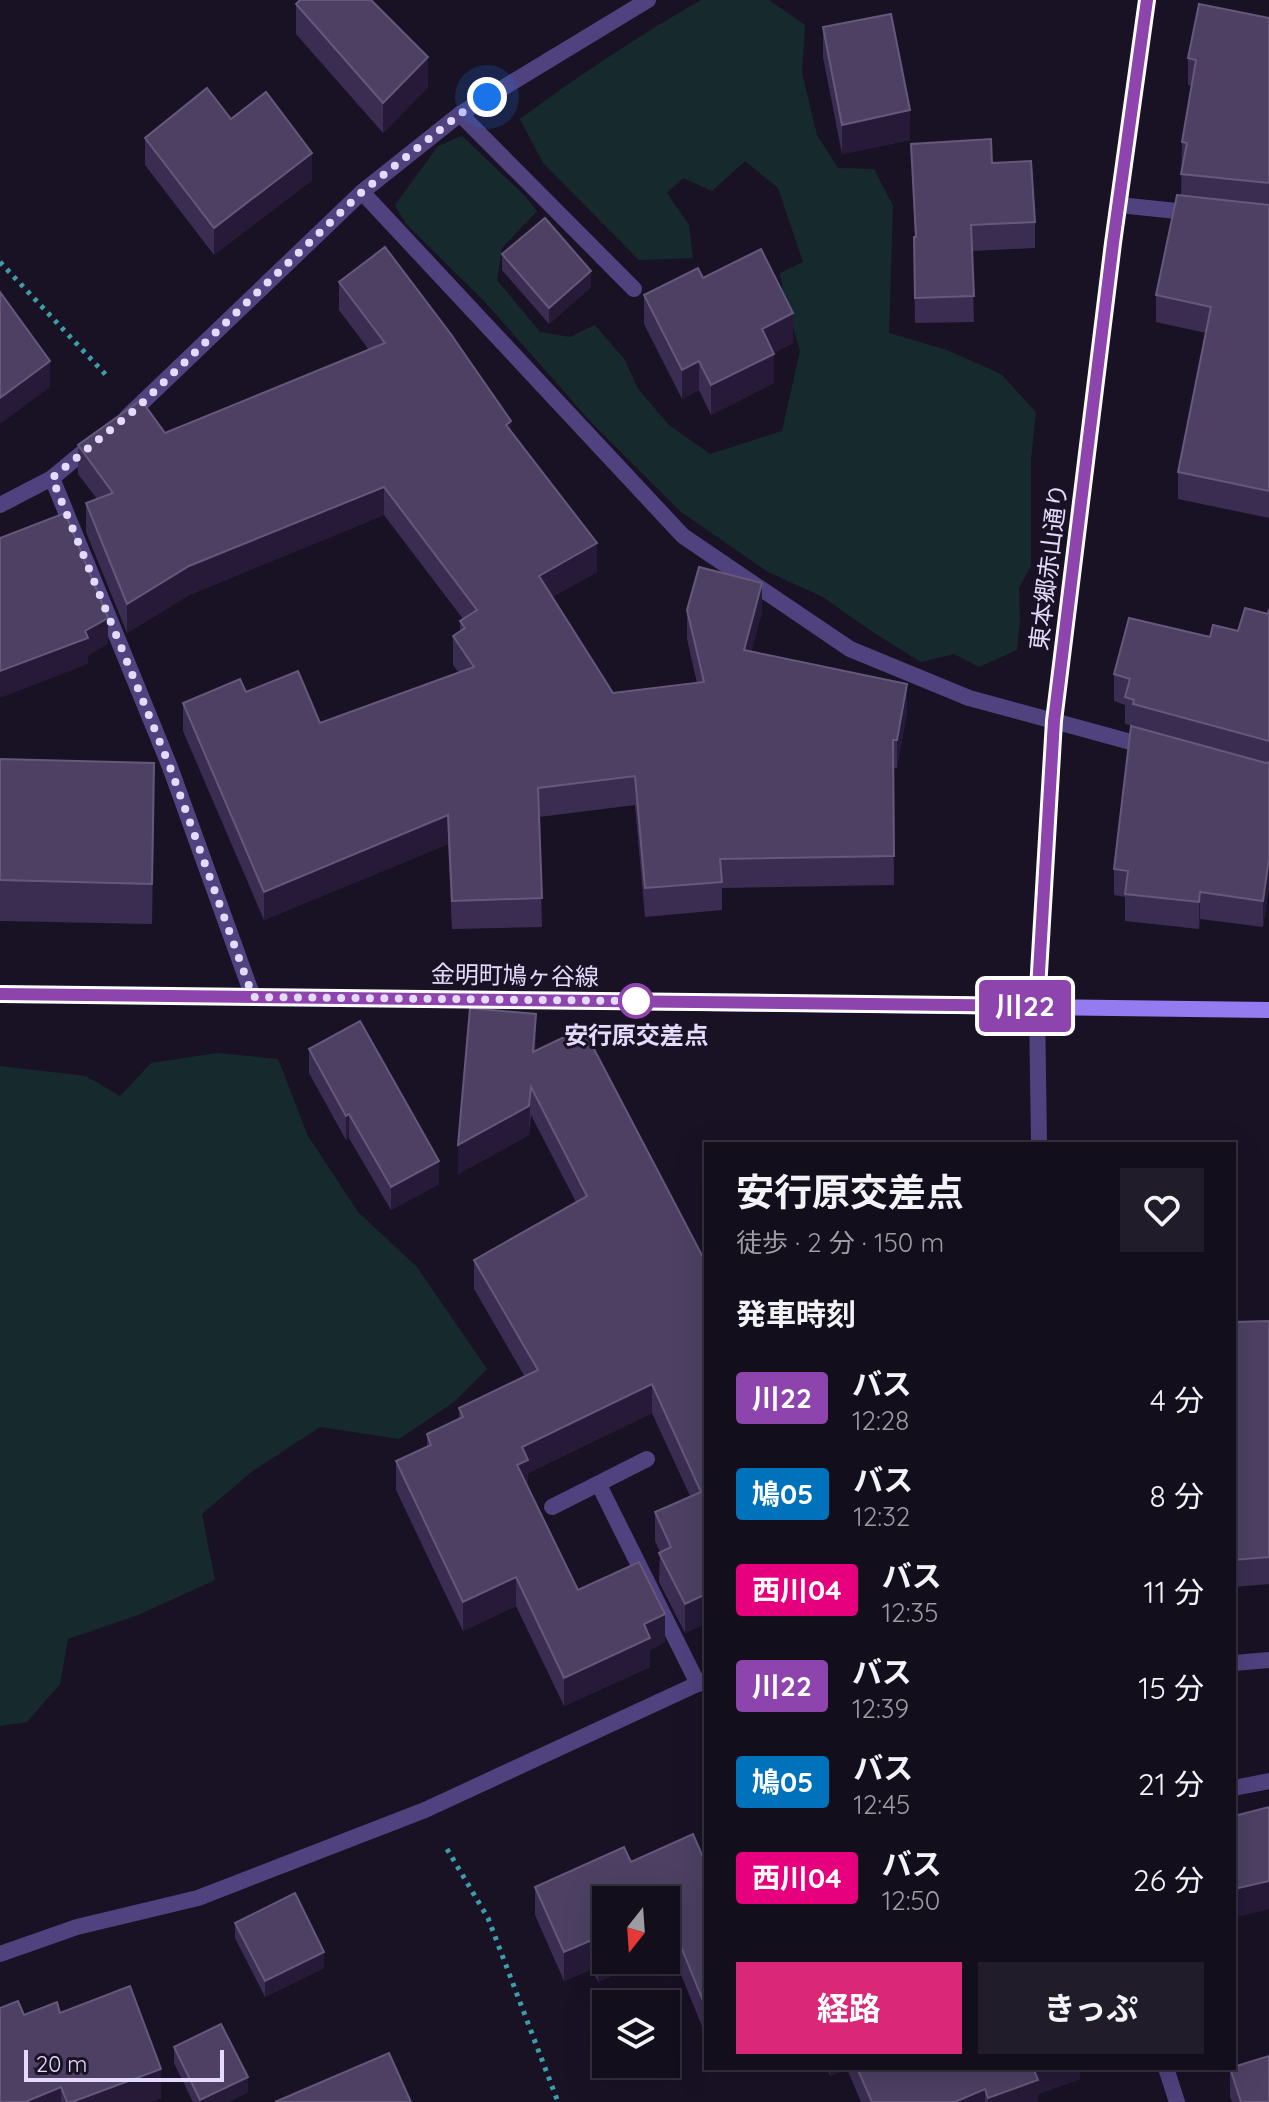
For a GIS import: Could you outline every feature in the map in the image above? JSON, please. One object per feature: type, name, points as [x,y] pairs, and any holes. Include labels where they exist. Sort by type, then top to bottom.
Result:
[{"type":"main road","name":"金明町鳩ヶ谷線","points":[[0,994],[1269,1010]]},
{"type":"street","points":[[0,505],[52,478],[137,408],[362,192],[460,114],[648,0]]},
{"type":"street","name":"東本郷赤山通り","points":[[1039,1142],[1037,1006],[1054,721],[1147,0]]},
{"type":"street","points":[[460,114],[634,289]]},
{"type":"street","points":[[362,192],[683,536],[850,649],[969,698],[1162,750]]},
{"type":"street","points":[[1119,205],[1209,214]]},
{"type":"street","points":[[52,478],[170,767],[253,997]]},
{"type":"street","points":[[552,1507],[647,1459]]},
{"type":"street","points":[[0,1954],[77,1927],[198,1898],[425,1810],[702,1682],[599,1485]]},
{"type":"street","points":[[1236,1663],[1269,1660]]},
{"type":"street","points":[[1236,1788],[1269,1781]]},
{"type":"street","points":[[1167,2070],[1177,2102]]},
{"type":"path","points":[[0,262],[137,408]]},
{"type":"path","points":[[425,1810],[488,1918],[558,2102]]},
{"type":"green space","points":[[701,0],[769,0],[805,25],[802,73],[817,135],[838,168],[874,169],[893,206],[889,333],[947,350],[1001,374],[1036,412],[1031,460],[1031,566],[1019,588],[1017,650],[979,667],[954,654],[921,662],[823,597],[768,572],[681,512],[590,421],[485,302],[406,224],[395,205],[438,146],[462,136],[537,211],[502,248],[497,280],[540,332],[570,337],[595,325],[625,360],[638,389],[669,425],[710,454],[782,431],[800,351],[780,273],[803,262],[778,188],[745,161],[712,191],[683,178],[667,193],[689,225],[693,258],[639,260],[543,163],[520,119],[609,57]]},
{"type":"green space","points":[[217,1053],[278,1059],[308,1136],[358,1212],[417,1267],[487,1369],[454,1402],[399,1439],[320,1427],[250,1473],[202,1514],[215,1580],[138,1615],[68,1639],[60,1684],[27,1722],[0,1726],[0,1066],[86,1076],[120,1096],[151,1063]]},
{"type":"building","points":[[300,0],[371,0],[428,57],[383,103],[296,4]]},
{"type":"building","points":[[1199,4],[1269,18],[1269,183],[1181,174],[1187,143],[1182,142],[1196,60],[1188,58]]},
{"type":"building","points":[[891,14],[910,110],[842,125],[823,27]]},
{"type":"building","points":[[207,88],[231,119],[266,92],[312,153],[214,228],[145,138]]},
{"type":"building","points":[[991,139],[992,163],[1031,161],[1035,222],[971,225],[974,296],[915,298],[916,237],[911,144]]},
{"type":"building","points":[[1177,195],[1269,205],[1269,491],[1178,472],[1211,307],[1156,295]]},
{"type":"building","points":[[545,218],[591,271],[549,308],[502,254]]},
{"type":"building","points":[[385,247],[511,421],[506,425],[597,543],[539,576],[613,693],[704,682],[687,610],[699,567],[762,583],[744,650],[907,684],[897,740],[893,740],[894,856],[720,859],[722,882],[645,888],[635,776],[538,788],[542,898],[452,901],[448,815],[264,892],[183,703],[240,679],[246,692],[298,671],[320,723],[474,667],[453,636],[465,628],[460,621],[477,610],[384,487],[189,566],[127,604],[86,503],[113,493],[78,445],[141,400],[165,433],[385,343],[339,282]]},
{"type":"building","points":[[761,249],[793,313],[762,329],[774,354],[711,385],[699,361],[682,370],[644,295],[698,268],[703,278]]},
{"type":"building","points":[[0,292],[50,361],[0,398]]},
{"type":"building","points":[[65,513],[108,618],[85,631],[88,638],[0,671],[0,538]]},
{"type":"building","points":[[1245,608],[1268,614],[1269,609],[1269,741],[1133,704],[1134,700],[1125,697],[1130,679],[1114,674],[1129,618],[1210,637],[1213,625],[1238,631]]},
{"type":"building","points":[[1131,726],[1269,762],[1269,858],[1263,901],[1200,892],[1199,902],[1125,894],[1128,871],[1114,869]]},
{"type":"building","points":[[0,759],[154,763],[152,884],[0,880]]},
{"type":"building","points":[[470,1008],[536,1014],[533,1052],[583,1028],[704,1259],[704,1595],[685,1604],[659,1553],[671,1547],[655,1512],[701,1492],[652,1384],[522,1447],[528,1460],[517,1465],[578,1590],[639,1562],[665,1614],[644,1624],[650,1638],[564,1678],[516,1577],[463,1602],[396,1461],[431,1445],[427,1434],[463,1417],[459,1408],[538,1370],[474,1260],[587,1196],[531,1087],[529,1106],[458,1145]]},
{"type":"building","points":[[360,1021],[439,1161],[391,1187],[349,1114],[346,1116],[309,1049]]},
{"type":"building","points":[[1269,1321],[1269,1557],[1236,1560],[1236,1322]]},
{"type":"building","points":[[1269,1807],[1269,1881],[1236,1889],[1236,1815]]},
{"type":"building","points":[[693,1834],[704,1859],[704,2003],[680,1944],[680,1886],[592,1886],[592,1940],[564,1952],[535,1887],[624,1847],[631,1862]]},
{"type":"building","points":[[295,1893],[324,1952],[265,1981],[235,1923]]},
{"type":"building","points":[[130,1986],[161,2069],[72,2102],[67,2102],[61,2087],[25,2102],[0,2102],[0,2008],[18,2001],[24,2015],[57,2002],[60,2013]]},
{"type":"building","points":[[221,2024],[248,2077],[200,2100],[174,2047]]},
{"type":"building","points":[[389,2053],[411,2102],[275,2102]]},
{"type":"building","points":[[1269,2056],[1269,2102],[1241,2102],[1231,2070],[1236,2070],[1236,2066]]},
{"type":"building","points":[[858,2070],[1034,2070],[1038,2080],[988,2098],[985,2089],[955,2102],[872,2102]]},
{"type":"bus line","name":"川22","points":[[0,994],[1037,1006],[1054,721],[1113,243],[1147,0]]},
{"type":"place","name":"安行原交差点","points":[[636,1001]]},
{"type":"route","points":[[487,97],[460,114],[362,192],[137,408],[52,478],[170,767],[253,997],[636,1001]]}]
